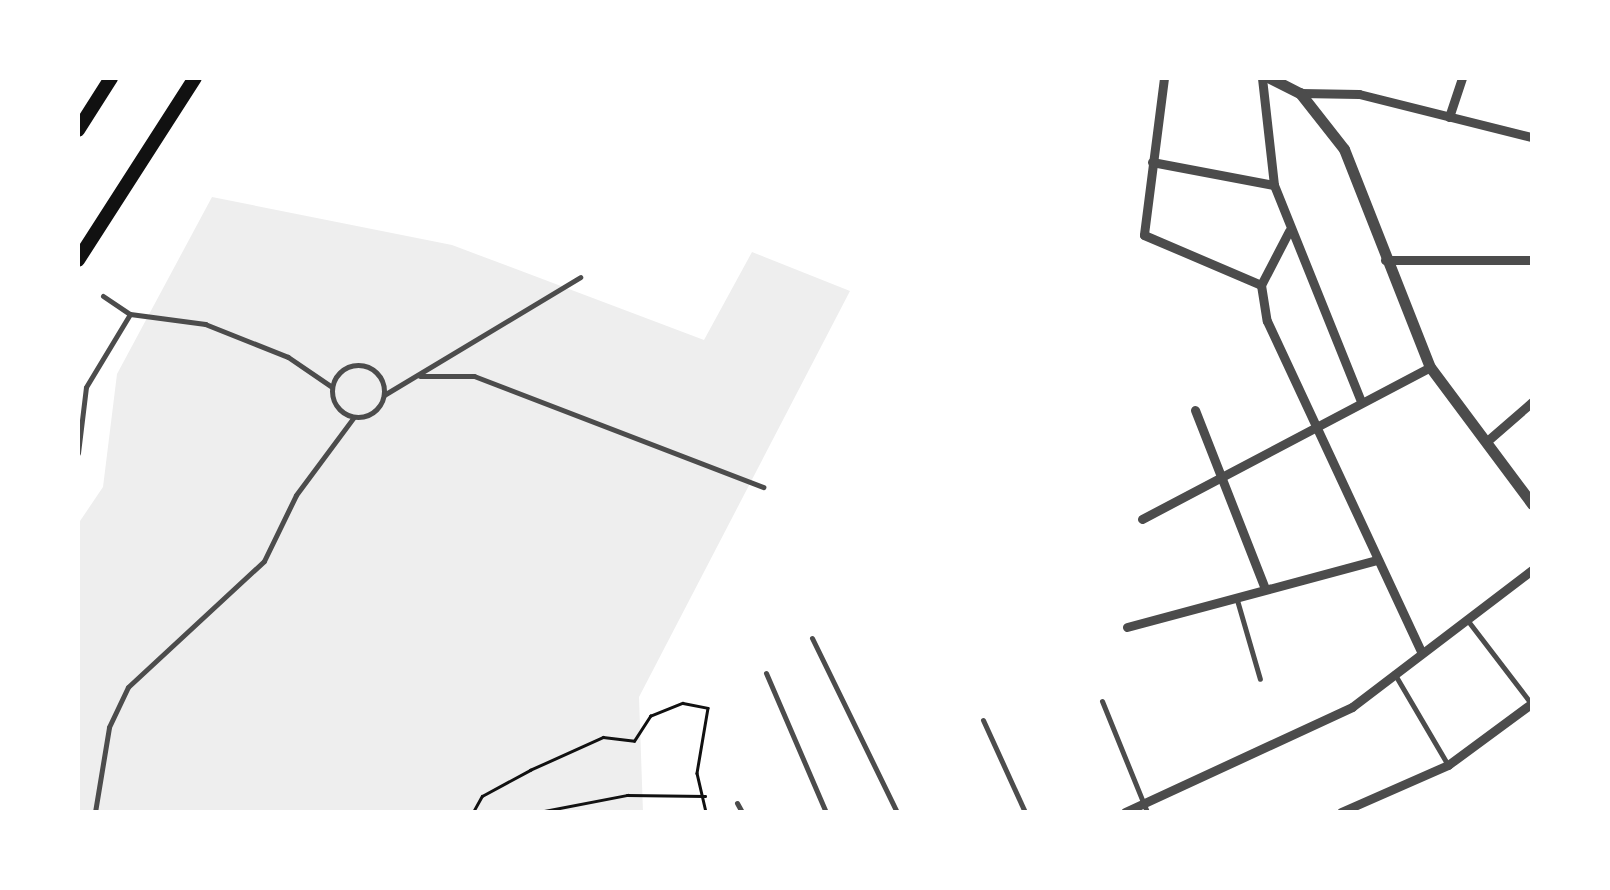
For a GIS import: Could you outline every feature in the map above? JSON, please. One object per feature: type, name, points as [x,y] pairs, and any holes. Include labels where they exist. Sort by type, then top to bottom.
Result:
[{"type":"main road","points":[[78,130],[112,78]]},
{"type":"main road","points":[[78,260],[196,78]]},
{"type":"street","points":[[1164,78],[1144,235],[1261,285]]},
{"type":"street","points":[[1262,78],[1274,185],[1289,231],[1362,401]]},
{"type":"street","points":[[1270,78],[1300,93],[1344,149],[1384,260],[1430,367],[1532,504]]},
{"type":"street","points":[[1449,118],[1462,78]]},
{"type":"street","points":[[1300,93],[1359,94],[1532,137]]},
{"type":"street","points":[[1152,162],[1274,185]]},
{"type":"street","points":[[1289,231],[1261,285],[1267,322],[1421,652]]},
{"type":"street","points":[[1384,260],[1532,260]]},
{"type":"street","points":[[1142,519],[1430,367]]},
{"type":"street","points":[[1486,442],[1532,402]]},
{"type":"street","points":[[1195,410],[1265,589]]},
{"type":"street","points":[[1128,628],[1377,560]]},
{"type":"street","points":[[1125,812],[1146,808],[1352,707],[1532,570]]},
{"type":"street","points":[[1342,812],[1448,765],[1532,704]]},
{"type":"street","points":[[1369,801],[1374,812]]},
{"type":"lane","points":[[95,812],[109,727],[128,687],[264,560],[296,495],[354,417],[374,412],[384,395],[580,277]]},
{"type":"lane","points":[[102,296],[130,314],[205,324],[288,356],[332,387],[337,407],[354,417]]},
{"type":"lane","points":[[78,453],[86,387],[130,314]]},
{"type":"lane","points":[[332,387],[342,370],[362,365],[379,376],[384,395]]},
{"type":"lane","points":[[420,376],[474,376],[763,487]]},
{"type":"lane","points":[[1236,597],[1260,678]]},
{"type":"lane","points":[[1468,621],[1532,704]]},
{"type":"lane","points":[[812,638],[897,812]]},
{"type":"lane","points":[[766,672],[826,812]]},
{"type":"lane","points":[[1394,674],[1448,765]]},
{"type":"lane","points":[[1102,701],[1146,808]]},
{"type":"lane","points":[[983,720],[1025,812]]},
{"type":"lane","points":[[737,803],[742,812]]},
{"type":"path","points":[[473,812],[482,796],[603,737],[634,741],[650,716],[683,703],[708,708],[697,773],[706,796],[706,812]]},
{"type":"path","points":[[539,812],[628,795],[706,796]]},
{"type":"shaded area","points":[[212,197],[452,245],[704,340],[752,252],[850,291],[639,697],[643,812],[78,812],[78,524],[103,487],[117,374]]}]
